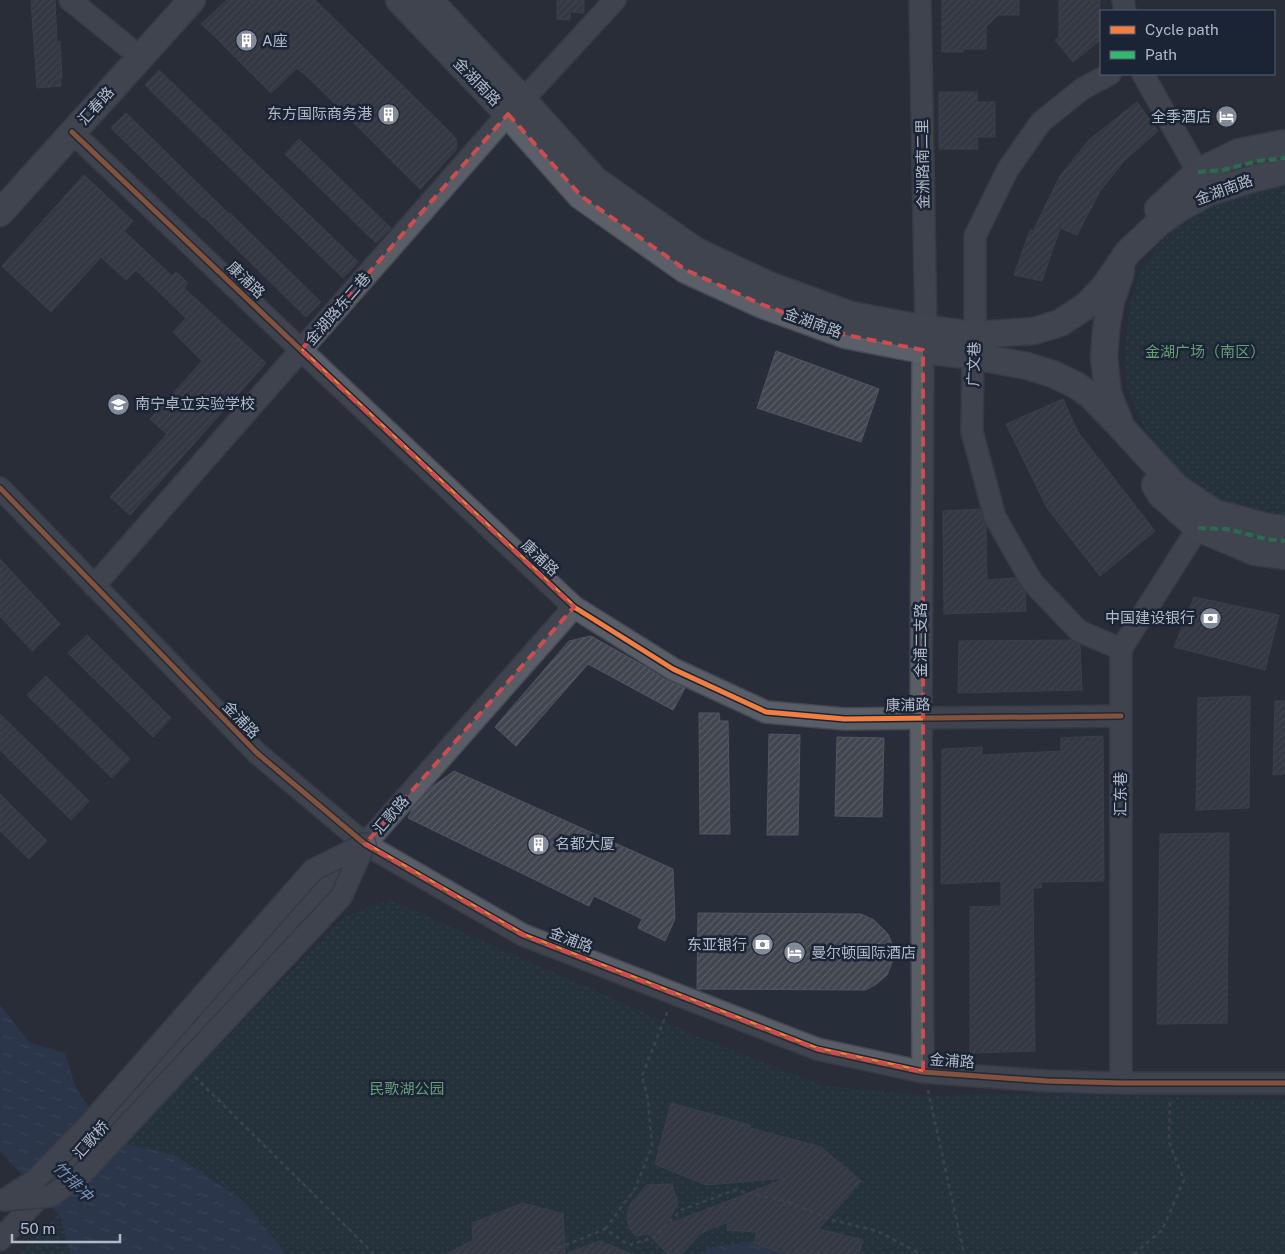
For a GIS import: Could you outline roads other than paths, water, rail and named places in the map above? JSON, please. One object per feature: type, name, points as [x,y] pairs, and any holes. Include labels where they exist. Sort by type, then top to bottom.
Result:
[{"type":"main road","name":"汇春路","points":[[0,188],[170,0]]},
{"type":"main road","name":"汇春路","points":[[0,213],[192,0]]},
{"type":"main road","name":"金湖南路","points":[[399,0],[595,180],[696,251],[771,286],[851,314],[924,339],[974,346],[1053,374],[1076,385],[1090,395],[1176,487],[1215,512],[1285,529]]},
{"type":"main road","name":"金湖南路","points":[[429,0],[515,107]]},
{"type":"main road","points":[[1285,143],[1239,152],[1198,172],[1149,217],[1128,252],[1111,301],[1104,357],[1108,393],[1122,428],[1160,494],[1198,528],[1255,552],[1285,556]]},
{"type":"main road","name":"金湖南路","points":[[974,346],[1060,323],[1086,306],[1105,286],[1128,252],[1159,223],[1178,209],[1209,192],[1285,171]]},
{"type":"street","points":[[70,0],[128,47]]},
{"type":"street","name":"金湖路东二巷","points":[[94,586],[515,107],[614,0]]},
{"type":"street","name":"金洲路南二里","points":[[920,0],[924,339]]},
{"type":"street","name":"广文巷","points":[[1108,75],[1082,90],[1041,122],[1008,169],[975,236],[972,432],[995,517],[1032,582],[1079,632],[1121,649]]},
{"type":"street","points":[[1144,75],[1198,172]]},
{"type":"street","name":"康浦路","points":[[72,132],[574,607],[673,669],[766,712],[846,719],[1121,716]]},
{"type":"street","name":"金浦二支路","points":[[923,1072],[921,717],[924,339]]},
{"type":"street","name":"金浦路","points":[[0,488],[257,753],[366,844],[523,934],[818,1049],[923,1072],[1047,1081],[1285,1083]]},
{"type":"street","points":[[1121,649],[1198,528]]},
{"type":"street","name":"汇歌路","points":[[162,1063],[366,844],[574,607]]},
{"type":"street","name":"汇东巷","points":[[1121,649],[1121,1083]]},
{"type":"street","points":[[2,1200],[50,1196],[81,1175],[341,897],[366,844]]},
{"type":"street","points":[[2,1200],[34,1181],[80,1134],[313,870],[366,844]]},
{"type":"street","name":"汇歌桥","points":[[0,1240],[162,1063]]},
{"type":"water","name":"竹排冲","points":[[0,1005],[30,1043],[65,1053],[75,1086],[90,1109],[128,1145],[175,1155],[243,1201],[286,1254],[71,1254],[60,1216],[0,1151]]},
{"type":"water","points":[[748,1242],[783,1254],[704,1254],[707,1248]]},
{"type":"place","name":"A座","points":[[246,41]]},
{"type":"place","name":"东方国际商务港","points":[[388,114]]},
{"type":"place","name":"全季酒店","points":[[1227,117]]},
{"type":"place","name":"南宁卓立实验学校","points":[[119,404]]},
{"type":"place","name":"中国建设银行","points":[[1211,618]]},
{"type":"place","name":"名都大厦","points":[[539,844]]},
{"type":"place","name":"东亚银行","points":[[763,945]]},
{"type":"place","name":"曼尔顿国际酒店","points":[[795,953]]},
{"type":"park label","name":"金湖广场（南区）","points":[[1205,352]]},
{"type":"park label","name":"民歌湖公园","points":[[407,1089]]}]
